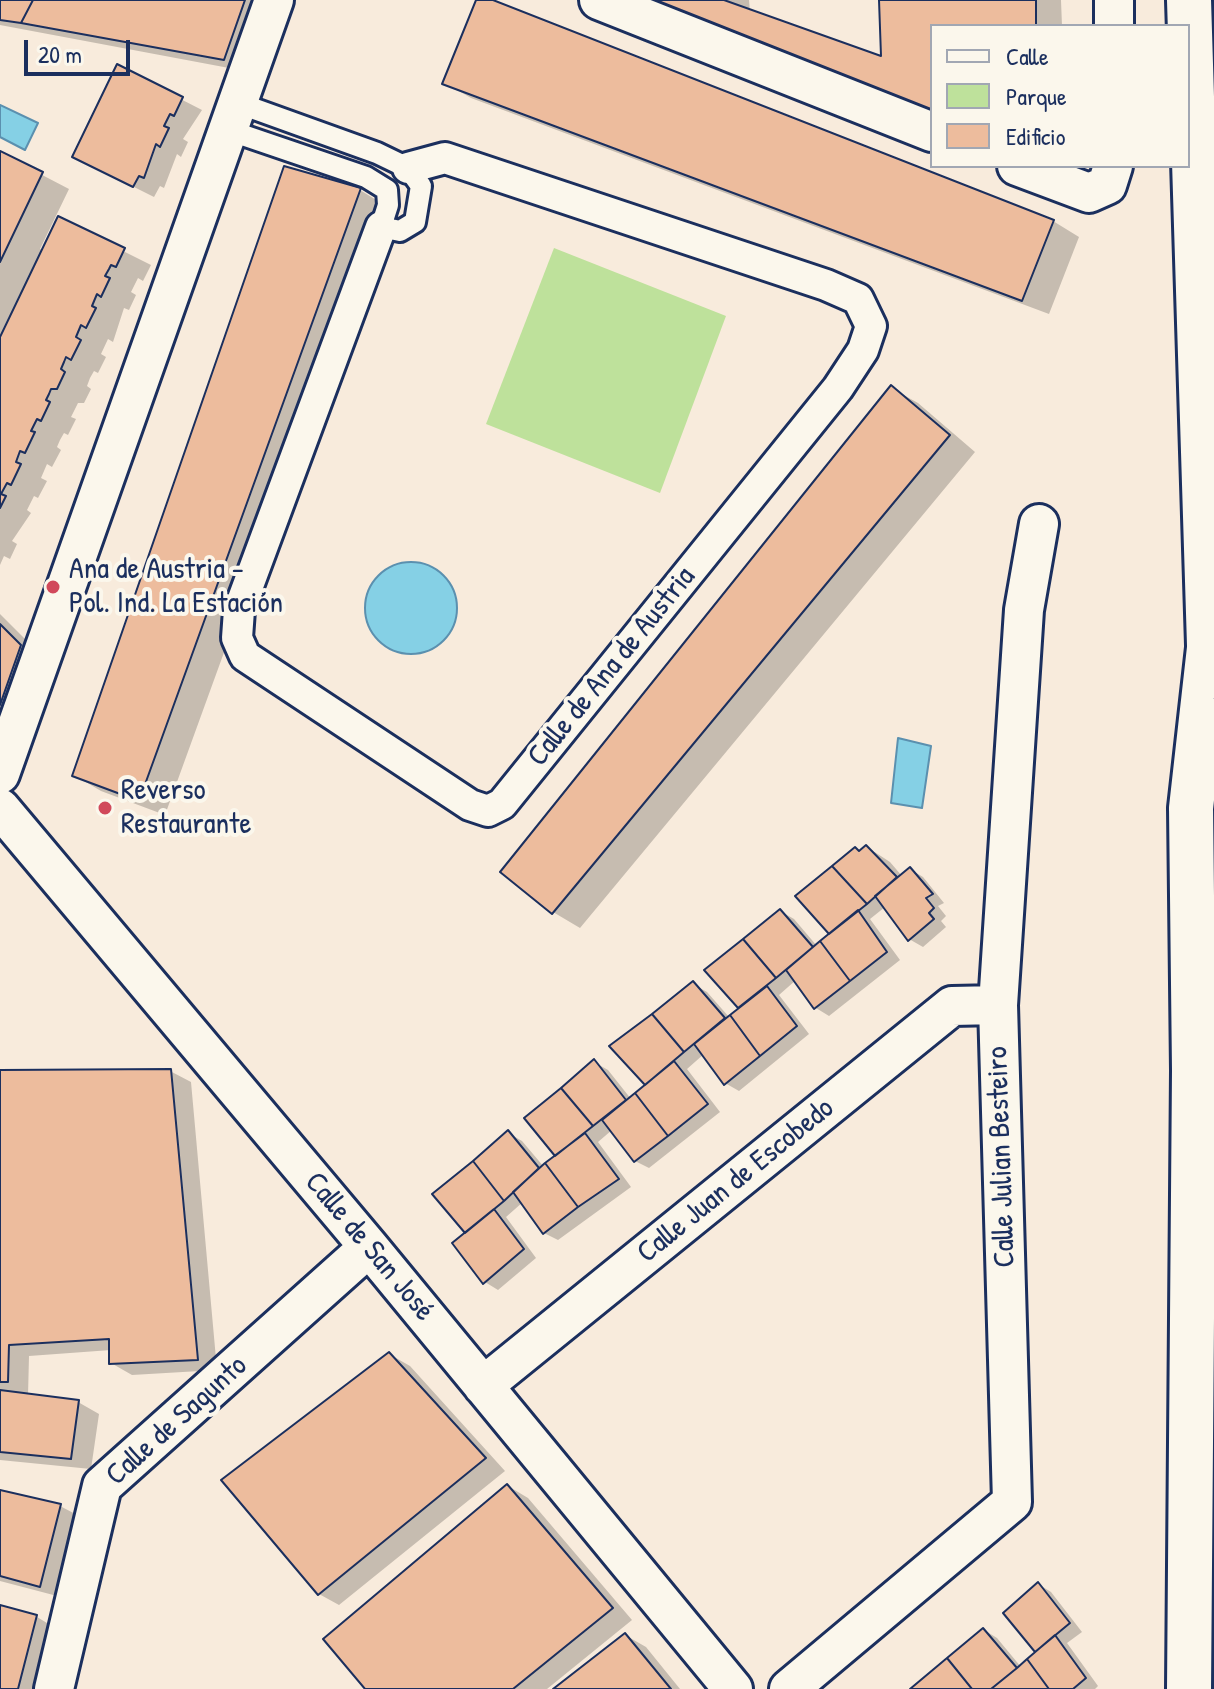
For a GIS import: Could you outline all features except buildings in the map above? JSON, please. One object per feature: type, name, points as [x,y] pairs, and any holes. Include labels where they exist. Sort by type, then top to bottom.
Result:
[{"type":"highway","points":[[1189,0],[1190,24]]},
{"type":"highway","points":[[1190,32],[1214,753]]},
{"type":"highway","points":[[1189,1689],[1194,1087],[1191,808],[1209,648]]},
{"type":"street","points":[[0,774],[274,0]]},
{"type":"street","points":[[599,0],[930,131]]},
{"type":"street","points":[[1114,0],[1114,24]]},
{"type":"street","name":"Calle de Ana de Austria","points":[[381,227],[239,610],[237,638],[245,656],[470,805],[488,811],[502,804],[838,388],[863,350],[871,326],[858,299],[826,285],[445,158],[408,168]]},
{"type":"street","points":[[1022,168],[1089,193],[1110,176]]},
{"type":"street","name":"Calle Julian Besteiro","points":[[789,1689],[1012,1502],[998,1005],[1024,610],[1039,524]]},
{"type":"street","name":"Calle de San José","points":[[0,808],[369,1247],[733,1689]]},
{"type":"street","name":"Calle Juan de Escobedo","points":[[483,1386],[952,1006],[998,1005]]},
{"type":"street","name":"Calle de Sagunto","points":[[54,1689],[102,1486],[369,1247]]},
{"type":"lane","points":[[233,117],[377,153],[408,168],[421,186],[415,222],[400,231],[381,227]]},
{"type":"lane","name":"Calle de Ana de Austria","points":[[233,117],[387,190],[388,205],[381,227]]},
{"type":"green space","points":[[554,248],[726,316],[660,493],[486,424]]},
{"type":"water","points":[[0,105],[38,123],[25,150],[0,137]]},
{"type":"water","points":[[411,562],[437,570],[449,582],[457,608],[449,634],[437,646],[411,654],[385,646],[373,634],[365,608],[373,582],[385,570]]},
{"type":"water","points":[[898,738],[931,746],[922,808],[891,803]]},
{"type":"place","name":"Ana de Austria - Pol. Ind. La Estación","points":[[53,587]]},
{"type":"place","name":"Reverso Restaurante","points":[[105,808]]}]
